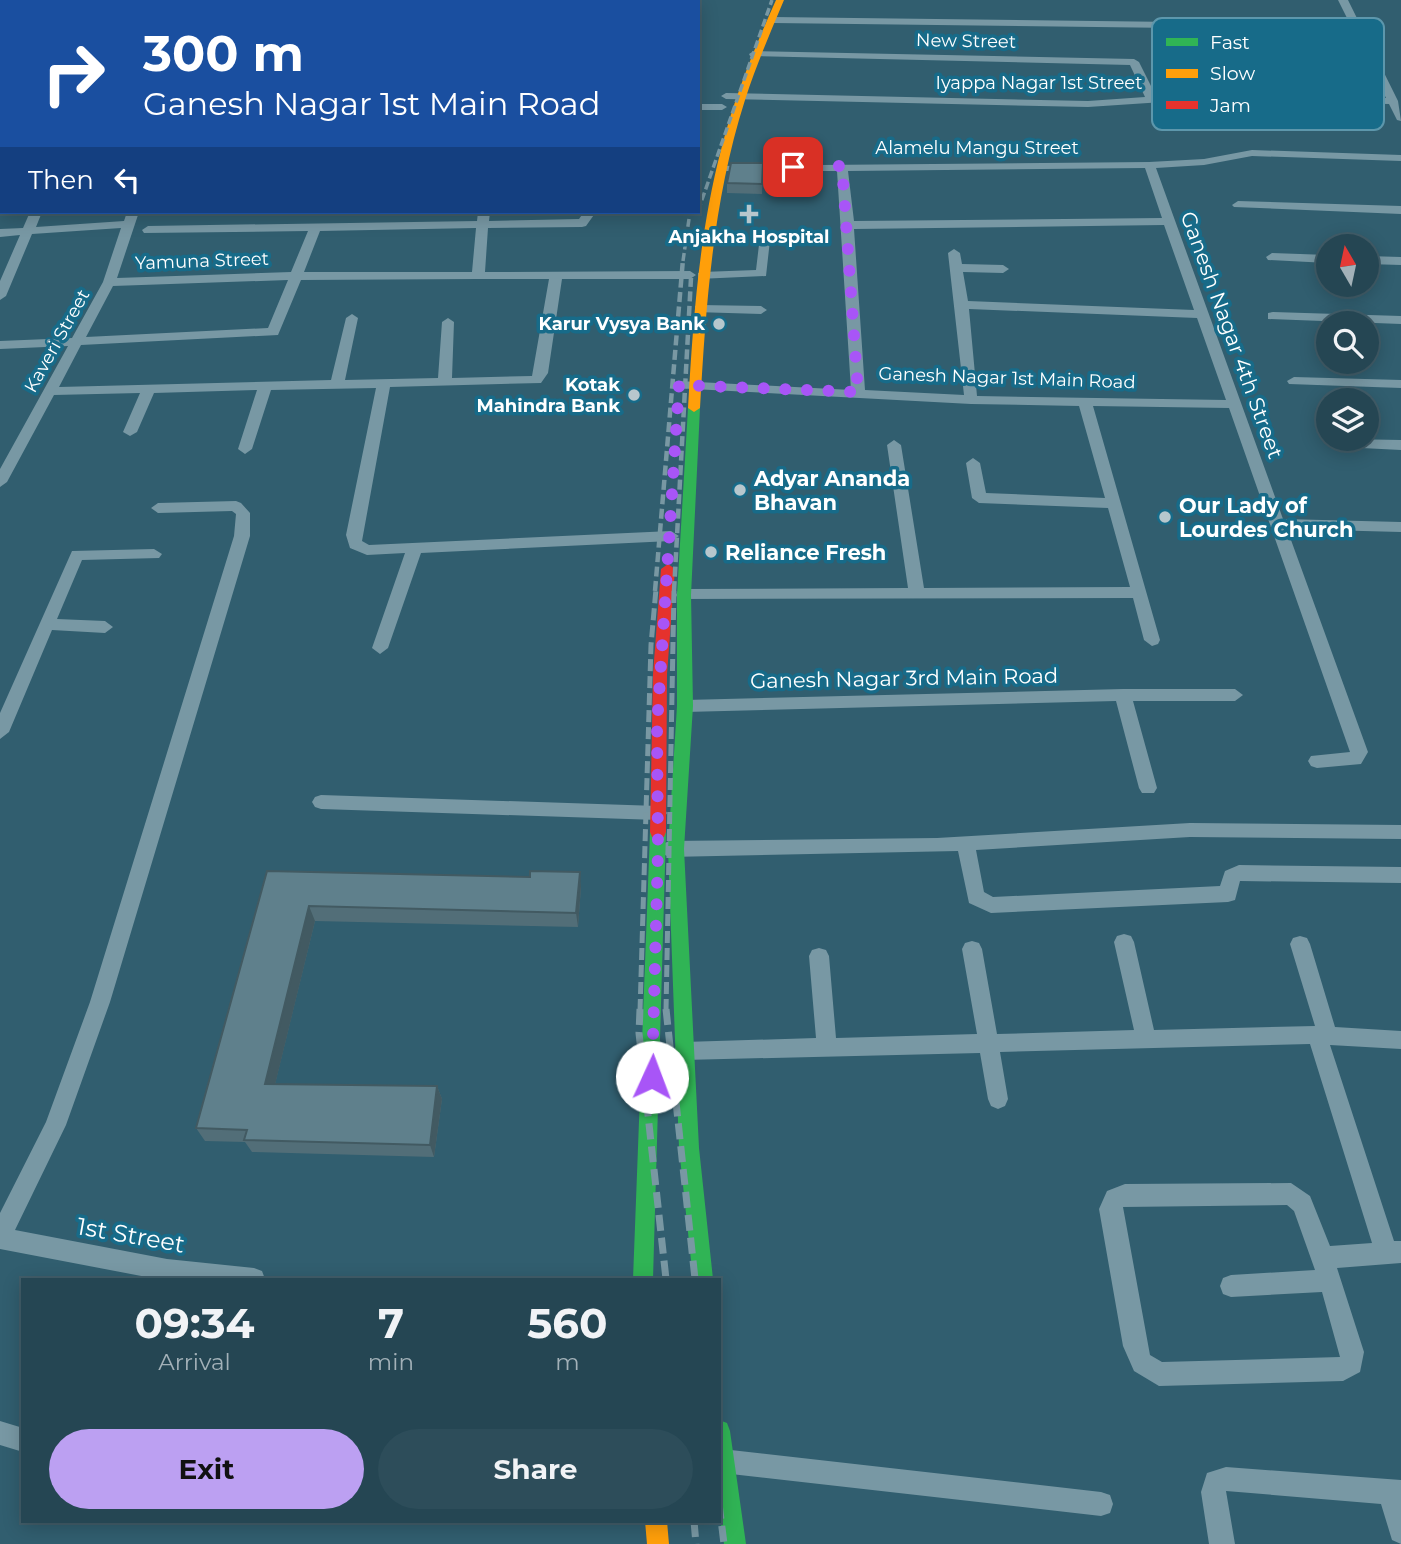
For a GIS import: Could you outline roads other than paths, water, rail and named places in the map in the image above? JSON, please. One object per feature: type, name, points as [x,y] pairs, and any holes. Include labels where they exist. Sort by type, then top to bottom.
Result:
[{"type":"main road","points":[[703,1278],[667,849],[658,813],[657,726],[671,536],[696,276],[735,67],[767,0]]},
{"type":"main road","points":[[643,1278],[667,849],[685,706],[687,385],[700,309],[696,276],[720,168],[729,100],[774,20],[780,0]]},
{"type":"main road","points":[[721,1451],[735,1544]]},
{"type":"main road","points":[[656,1523],[657,1544]]},
{"type":"street","points":[[1343,0],[1352,18]]},
{"type":"street","points":[[774,20],[1152,25]]},
{"type":"street","name":"New Street","points":[[754,54],[1134,62],[1152,100]]},
{"type":"street","points":[[1384,81],[1401,118]]},
{"type":"street","name":"Iyappa Nagar 1st Street","points":[[700,107],[729,100],[1088,104],[1152,100]]},
{"type":"street","name":"Iyappa Nagar 1st Street","points":[[1384,101],[1394,101]]},
{"type":"street","name":"Alamelu Mangu Street","points":[[720,168],[1149,165],[1203,162],[1252,153],[1401,158]]},
{"type":"street","name":"Ganesh Nagar 4th Street","points":[[1149,165],[1359,752],[1355,760],[1317,761]]},
{"type":"street","points":[[842,166],[858,392]]},
{"type":"street","points":[[1238,205],[1401,210]]},
{"type":"street","points":[[0,296],[35,214]]},
{"type":"street","points":[[218,230],[227,214]]},
{"type":"street","points":[[436,225],[437,214]]},
{"type":"street","points":[[148,230],[436,225],[484,218],[582,223],[590,214]]},
{"type":"street","points":[[0,233],[28,232],[132,218]]},
{"type":"street","name":"Kaveri Street","points":[[0,482],[109,282],[132,218]]},
{"type":"street","points":[[478,276],[484,218]]},
{"type":"street","points":[[848,225],[1169,221]]},
{"type":"street","points":[[0,345],[273,332],[316,227]]},
{"type":"street","name":"Yamuna Street","points":[[109,282],[295,276],[696,276],[762,273],[765,231]]},
{"type":"street","points":[[954,253],[971,400]]},
{"type":"street","points":[[1272,257],[1316,259]]},
{"type":"street","points":[[1379,260],[1401,261]]},
{"type":"street","points":[[957,268],[1003,269]]},
{"type":"street","points":[[50,391],[536,380],[541,373],[556,276]]},
{"type":"street","points":[[962,305],[1202,314]]},
{"type":"street","points":[[700,309],[761,310]]},
{"type":"street","points":[[1273,316],[1401,320]]},
{"type":"street","points":[[337,385],[352,318]]},
{"type":"street","points":[[445,383],[448,322]]},
{"type":"street","points":[[1294,381],[1401,384]]},
{"type":"street","points":[[384,384],[354,535],[355,544],[367,550],[671,536]]},
{"type":"street","name":"Ganesh Nagar 1st Main Road","points":[[687,385],[971,400],[1234,404]]},
{"type":"street","points":[[245,449],[265,387]]},
{"type":"street","points":[[130,432],[149,389]]},
{"type":"street","points":[[1085,401],[1152,640]]},
{"type":"street","points":[[894,445],[917,593]]},
{"type":"street","points":[[1379,445],[1401,445]]},
{"type":"street","points":[[973,463],[979,498],[1114,503]]},
{"type":"street","points":[[0,1237],[55,1125],[100,1002],[242,536],[243,513],[236,506],[158,508]]},
{"type":"street","points":[[1277,524],[1401,527]]},
{"type":"street","points":[[380,648],[415,548]]},
{"type":"street","points":[[0,732],[77,555],[154,554]]},
{"type":"street","points":[[684,595],[1139,592]]},
{"type":"street","points":[[48,624],[105,627]]},
{"type":"street","points":[[1123,695],[1148,788]]},
{"type":"street","name":"Ganesh Nagar 3rd Main Road","points":[[685,706],[1123,695],[1235,695]]},
{"type":"street","points":[[321,802],[658,813]]},
{"type":"street","points":[[667,849],[965,844],[1190,830],[1401,832]]},
{"type":"street","points":[[965,844],[976,897],[991,905],[1228,894],[1232,876],[1239,873],[1401,875]]},
{"type":"street","points":[[1124,942],[1146,1039]]},
{"type":"street","points":[[1300,944],[1323,1035],[1394,1252],[1323,1258]]},
{"type":"street","points":[[972,949],[998,1099]]},
{"type":"street","points":[[819,956],[828,1047]]},
{"type":"street","points":[[684,1051],[1323,1035],[1401,1040]]},
{"type":"street","points":[[1291,1194],[1302,1205],[1330,1280],[1352,1352],[1352,1364],[1343,1369],[1159,1374],[1142,1363],[1135,1346],[1111,1209],[1115,1199],[1125,1195],[1291,1194]]},
{"type":"street","name":"1st Street","points":[[0,1237],[167,1270],[244,1278]]},
{"type":"street","points":[[1231,1286],[1330,1280]]},
{"type":"street","points":[[0,1433],[21,1439]]},
{"type":"street","points":[[722,1461],[1101,1504]]},
{"type":"street","points":[[1222,1544],[1213,1492],[1216,1482],[1226,1479],[1395,1492],[1401,1531]]},
{"type":"railway","points":[[700,205],[772,0]]},
{"type":"railway","points":[[683,261],[690,214]]},
{"type":"railway","points":[[655,591],[683,259]]},
{"type":"railway","points":[[674,591],[691,278]]},
{"type":"railway","points":[[640,1011],[651,645],[656,589]]},
{"type":"railway","points":[[666,1009],[674,589]]},
{"type":"railway","points":[[640,1009],[639,1033],[666,1278]]},
{"type":"railway","points":[[666,1009],[695,1278]]},
{"type":"railway","points":[[721,1519],[724,1544]]},
{"type":"railway","points":[[694,1523],[696,1544]]},
{"type":"place","name":"Anjakha Hospital","points":[[749,214]]},
{"type":"place","name":"Karur Vysya Bank","points":[[719,324]]},
{"type":"place","name":"Kotak Mahindra Bank","points":[[634,395]]},
{"type":"place","name":"Adyar Ananda Bhavan","points":[[740,490]]},
{"type":"place","name":"Our Lady of Lourdes Church","points":[[1165,517]]},
{"type":"place","name":"Reliance Fresh","points":[[711,552]]}]
